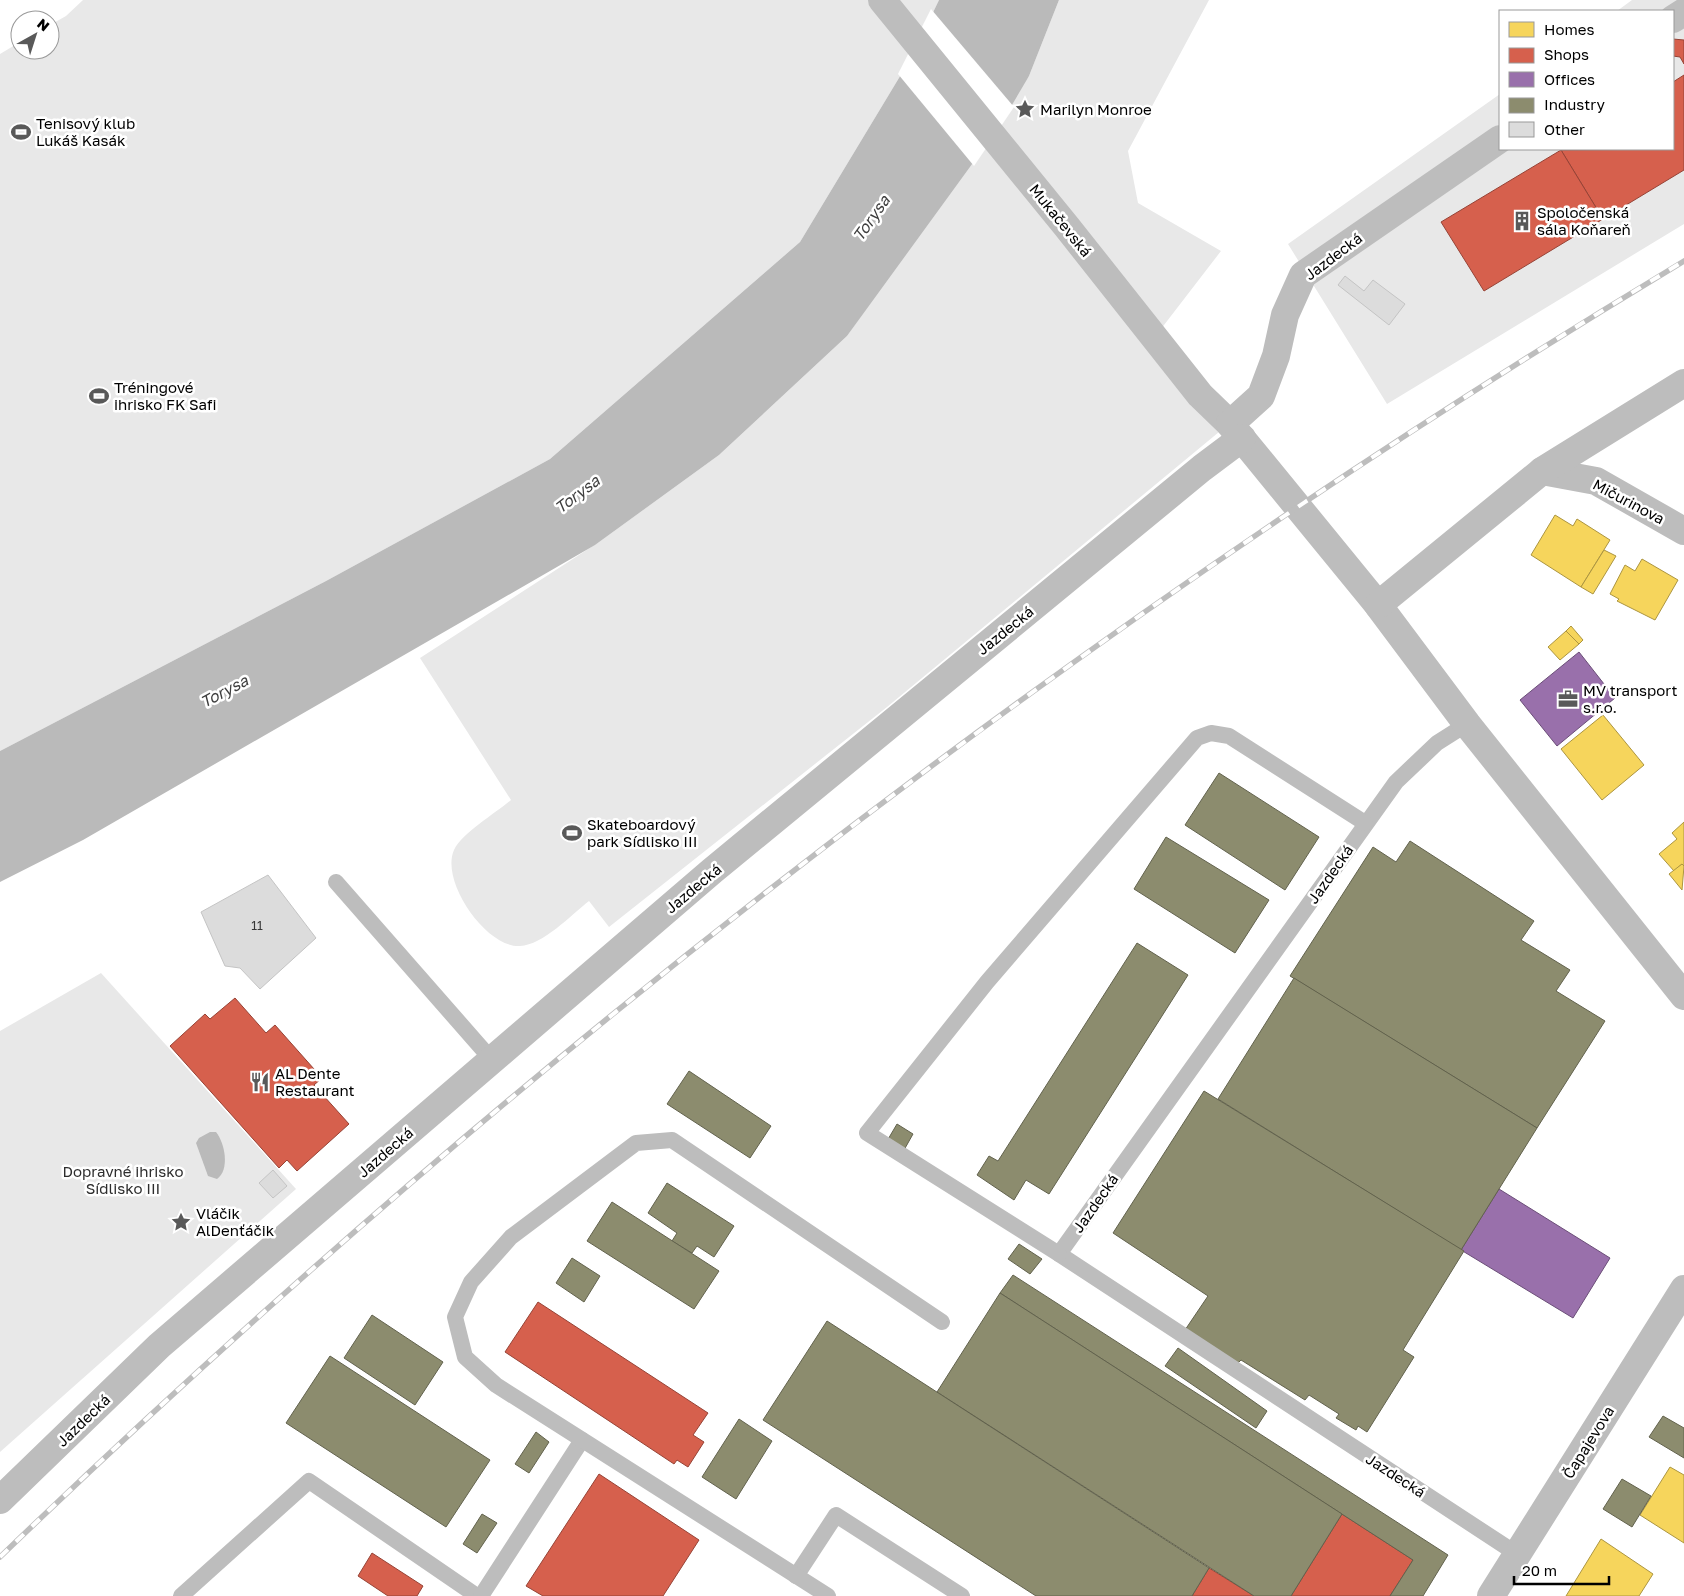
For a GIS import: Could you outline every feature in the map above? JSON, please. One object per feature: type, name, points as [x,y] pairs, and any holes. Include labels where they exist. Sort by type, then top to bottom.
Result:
[{"type":"street","name":"Mukačevská","points":[[882,0],[1068,227],[1200,395],[1236,431]]},
{"type":"street","name":"Jazdecká","points":[[0,1500],[159,1346],[712,871],[1202,468],[1236,431],[1261,396],[1276,356],[1285,315],[1303,275],[1499,140]]},
{"type":"street","points":[[1378,605],[1542,471],[1684,383]]},
{"type":"street","points":[[1236,431],[1378,605],[1467,724],[1684,996]]},
{"type":"street","name":"Mičurinova","points":[[1542,471],[1596,481],[1684,531]]},
{"type":"street","name":"Čapajevova","points":[[1491,1596],[1684,1289]]},
{"type":"lane","name":"Jazdecká","points":[[1467,724],[1437,743],[1396,782],[1059,1254],[1518,1554]]},
{"type":"lane","points":[[1059,1254],[868,1133],[987,982],[1197,738],[1212,733],[1229,736],[1366,823]]},
{"type":"lane","points":[[336,882],[492,1060]]},
{"type":"lane","points":[[828,1596],[496,1385],[465,1356],[455,1317],[471,1282],[511,1238],[636,1143],[672,1140],[942,1322]]},
{"type":"lane","points":[[181,1596],[309,1481],[479,1596],[582,1440]]},
{"type":"lane","points":[[796,1576],[836,1515],[962,1596]]},
{"type":"green space","points":[[83,0],[939,0],[911,58],[800,242],[550,459],[326,581],[0,751],[0,54],[10,48],[10,60],[60,60],[60,19]]},
{"type":"green space","points":[[1059,0],[1209,0],[1128,151],[1138,203],[1221,251],[1154,338],[1225,427],[887,707],[609,927],[589,901],[538,941],[520,946],[507,944],[493,936],[480,925],[460,895],[451,863],[454,850],[464,837],[511,800],[420,658],[599,542],[719,455],[847,336],[1029,76]]},
{"type":"green space","points":[[1632,0],[1684,0],[1684,224],[1387,404],[1288,244],[1499,95],[1499,150],[1674,150],[1674,10],[1618,10]]},
{"type":"green space","name":"Dopravné ihrisko Sídlisko III","points":[[101,973],[296,1189],[0,1452],[0,1031]]},
{"type":"water","name":"Torysa","points":[[939,0],[1059,0],[1029,76],[999,127],[847,336],[719,455],[595,545],[83,840],[0,882],[0,751],[326,581],[550,459],[800,242],[911,58]]},
{"type":"water","points":[[210,1132],[216,1132],[224,1149],[224,1169],[217,1179],[208,1176],[196,1143],[199,1138]]},
{"type":"pier","points":[[931,9],[1014,107],[974,166],[898,74]]},
{"type":"building: Homes","points":[[1555,515],[1573,526],[1577,519],[1610,540],[1581,587],[1531,555]]},
{"type":"building: Homes","points":[[1604,550],[1616,556],[1593,594],[1581,587]]},
{"type":"building: Homes","points":[[1642,559],[1678,580],[1655,620],[1617,601],[1619,599],[1610,594],[1625,565],[1635,571]]},
{"type":"building: Homes","points":[[1571,626],[1583,640],[1579,644],[1566,631]]},
{"type":"building: Homes","points":[[1566,631],[1579,644],[1560,660],[1548,647]]},
{"type":"building: Homes","points":[[1603,715],[1644,765],[1602,800],[1561,749]]},
{"type":"building: Homes","points":[[1684,822],[1684,866],[1682,864],[1674,871],[1659,854],[1677,839],[1672,833]]},
{"type":"building: Homes","points":[[1682,864],[1684,866],[1682,890],[1669,874]]},
{"type":"building: Homes","points":[[1670,1467],[1684,1475],[1684,1543],[1640,1515]]},
{"type":"building: Homes","points":[[1601,1539],[1653,1574],[1639,1596],[1566,1596]]},
{"type":"building: Shops","points":[[1674,39],[1684,40],[1684,64],[1680,57],[1674,56]]},
{"type":"building: Shops","points":[[1684,75],[1684,170],[1603,219],[1561,150],[1674,150],[1674,81]]},
{"type":"building: Shops","name":"Spoločenská sála Koňareň","points":[[1561,150],[1603,219],[1484,291],[1441,222]]},
{"type":"building: Shops","name":"AL Dente Restaurant","points":[[235,998],[266,1033],[275,1025],[322,1078],[314,1085],[349,1124],[297,1171],[287,1160],[279,1168],[170,1046],[205,1014],[210,1019]]},
{"type":"building: Shops","points":[[538,1302],[708,1413],[693,1435],[704,1442],[688,1467],[677,1460],[674,1464],[505,1352]]},
{"type":"building: Shops","points":[[599,1474],[699,1540],[663,1596],[543,1596],[526,1586]]},
{"type":"building: Shops","points":[[1342,1514],[1413,1560],[1390,1596],[1291,1596]]},
{"type":"building: Shops","points":[[372,1553],[423,1586],[417,1596],[388,1596],[358,1576]]},
{"type":"building: Shops","points":[[1209,1568],[1254,1596],[1192,1596]]},
{"type":"building: Offices","name":"MV transport s.r.o.","points":[[1579,652],[1615,698],[1557,746],[1520,700]]},
{"type":"building: Offices","points":[[1499,1189],[1610,1258],[1573,1318],[1461,1250]]},
{"type":"building: Industry","points":[[1219,773],[1319,837],[1285,890],[1185,825]]},
{"type":"building: Industry","points":[[1166,837],[1269,900],[1235,953],[1134,889]]},
{"type":"building: Industry","points":[[1410,841],[1534,921],[1521,940],[1570,970],[1556,991],[1605,1021],[1537,1128],[1290,976],[1373,847],[1396,862]]},
{"type":"building: Industry","points":[[1137,943],[1188,975],[1049,1194],[1026,1180],[1014,1200],[977,1175],[989,1156],[998,1161]]},
{"type":"building: Industry","points":[[1294,978],[1537,1128],[1461,1250],[1218,1099]]},
{"type":"building: Industry","points":[[689,1071],[771,1126],[750,1158],[667,1104]]},
{"type":"building: Industry","points":[[1204,1091],[1464,1251],[1403,1350],[1414,1357],[1367,1432],[1358,1426],[1356,1430],[1336,1418],[1339,1414],[1309,1395],[1305,1400],[1241,1360],[1238,1363],[1185,1330],[1208,1296],[1113,1233]]},
{"type":"building: Industry","points":[[897,1124],[913,1134],[904,1150],[887,1141]]},
{"type":"building: Industry","points":[[667,1183],[734,1226],[714,1257],[697,1246],[692,1253],[672,1241],[677,1233],[648,1213]]},
{"type":"building: Industry","points":[[612,1202],[719,1271],[694,1309],[587,1241]]},
{"type":"building: Industry","points":[[1019,1244],[1042,1259],[1030,1274],[1008,1259]]},
{"type":"building: Industry","points":[[572,1258],[600,1276],[584,1302],[556,1283]]},
{"type":"building: Industry","points":[[1013,1275],[1448,1555],[1423,1596],[1390,1596],[1413,1560],[1000,1293]]},
{"type":"building: Industry","points":[[1000,1293],[1342,1514],[1291,1596],[1254,1596],[937,1392]]},
{"type":"building: Industry","points":[[372,1315],[443,1362],[415,1405],[344,1358]]},
{"type":"building: Industry","points":[[827,1321],[1209,1568],[1192,1596],[1036,1596],[763,1420]]},
{"type":"building: Industry","points":[[1178,1348],[1267,1411],[1256,1428],[1165,1366]]},
{"type":"building: Industry","points":[[330,1356],[490,1460],[446,1527],[286,1423]]},
{"type":"building: Industry","points":[[1663,1416],[1684,1428],[1684,1458],[1649,1437]]},
{"type":"building: Industry","points":[[739,1419],[772,1441],[736,1499],[702,1477]]},
{"type":"building: Industry","points":[[536,1432],[549,1442],[529,1473],[515,1464]]},
{"type":"building: Industry","points":[[1622,1479],[1651,1496],[1632,1527],[1603,1509]]},
{"type":"building: Industry","points":[[482,1514],[497,1523],[477,1553],[463,1544]]},
{"type":"building: Other","points":[[1345,276],[1364,291],[1373,280],[1405,304],[1389,325],[1338,285]]},
{"type":"building: Other","points":[[268,875],[316,938],[260,989],[240,968],[225,966],[201,912]]},
{"type":"building: Other","points":[[273,1170],[287,1186],[273,1198],[259,1183]]},
{"type":"railway","points":[[0,1557],[194,1375],[394,1198],[598,1027],[806,861],[1019,702],[1236,549],[1458,402],[1684,261]]},
{"type":"place","name":"Marilyn Monroe","points":[[1025,109]]},
{"type":"place","name":"Tenisový klub Lukáš Kasák","points":[[21,132]]},
{"type":"place","name":"Spoločenská sála Koňareň","points":[[1522,221]]},
{"type":"place","name":"Tréningové ihrisko FK Safi","points":[[99,396]]},
{"type":"place","name":"MV transport s.r.o.","points":[[1568,699]]},
{"type":"place","name":"Skateboardový park Sídlisko III","points":[[572,833]]},
{"type":"place","name":"AL Dente Restaurant","points":[[260,1082]]},
{"type":"place","name":"Vláčik AlDenťáčik","points":[[181,1222]]}]
